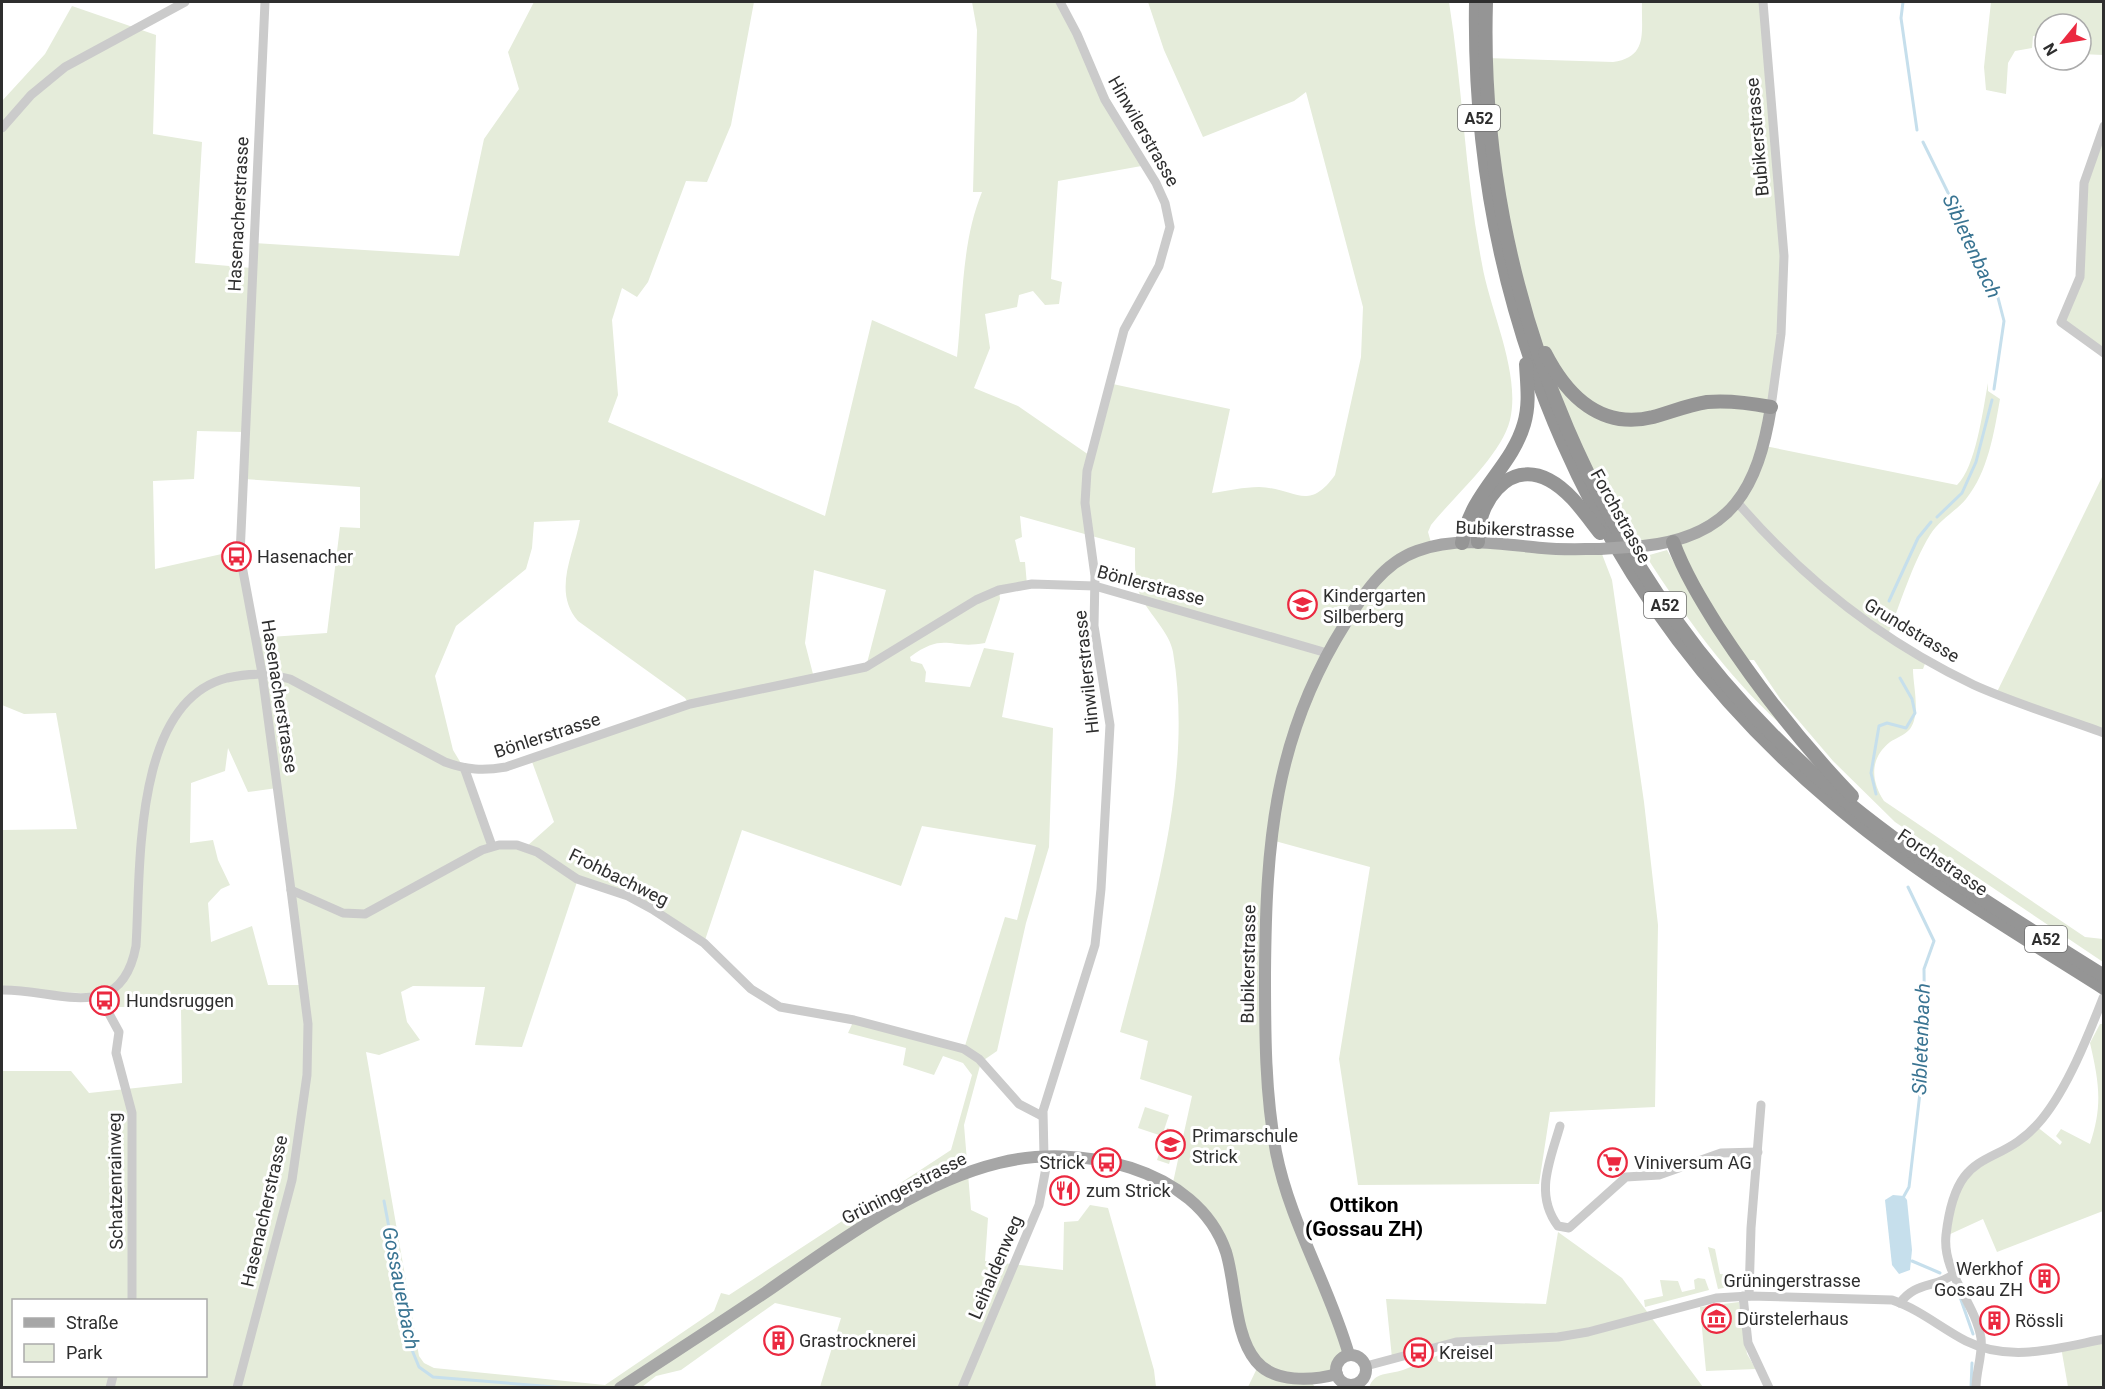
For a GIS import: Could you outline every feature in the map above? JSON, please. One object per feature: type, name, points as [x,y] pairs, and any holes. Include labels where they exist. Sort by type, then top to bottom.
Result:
[{"type":"highway","name":"Forchstrasse","points":[[1476,2],[1477,84],[1486,180],[1500,256],[1524,344],[1567,453],[1626,564],[1670,628],[1715,686],[1770,746],[1813,786],[1864,828],[1928,874],[2103,988]]},
{"type":"highway","name":"Forchstrasse","points":[[1486,2],[1486,58],[1492,150],[1506,237],[1527,319],[1555,402],[1589,478],[1620,536],[1663,603],[1705,659],[1759,720],[1821,780],[1887,833],[1949,877],[2103,976]]},
{"type":"highway","points":[[1527,319],[1566,388],[1579,402],[1603,414],[1625,420],[1640,419],[1690,405],[1718,401],[1771,406]]},
{"type":"highway","points":[[1462,543],[1475,502],[1511,453],[1524,423],[1528,391],[1524,344]]},
{"type":"highway","points":[[1478,542],[1480,517],[1495,490],[1513,477],[1534,475],[1549,479],[1563,490],[1626,564]]},
{"type":"highway","points":[[1673,542],[1680,562],[1700,597],[1758,686],[1818,760],[1887,833]]},
{"type":"main road","name":"Bubikerstrasse","points":[[1349,1355],[1331,1299],[1287,1192],[1269,1109],[1266,1058],[1269,844],[1276,796],[1301,710],[1327,653],[1366,591],[1383,573],[1414,551],[1478,542],[1545,549],[1643,546],[1673,542],[1704,530],[1737,502],[1752,480],[1761,459],[1771,406]]},
{"type":"main road","name":"Grüningerstrasse","points":[[620,1388],[818,1255],[904,1203],[977,1169],[1012,1160],[1046,1157],[1113,1163],[1144,1174],[1179,1192],[1200,1210],[1222,1242],[1245,1341],[1255,1361],[1269,1372],[1288,1378],[1337,1374]]},
{"type":"main road","points":[[1349,1355],[1359,1357],[1366,1366],[1364,1378],[1355,1386],[1346,1384],[1337,1374],[1337,1365],[1341,1359],[1349,1355]]},
{"type":"street","points":[[2,128],[31,95],[65,68],[185,2]]},
{"type":"street","name":"Hasenacherstrasse","points":[[237,1388],[289,1191],[307,1075],[308,1024],[262,673],[242,566],[240,530],[265,2]]},
{"type":"street","name":"Hinwilerstrasse","points":[[1046,1157],[1042,1116],[1056,1063],[1095,945],[1099,920],[1110,731],[1106,687],[1094,626],[1095,586],[1085,496],[1090,455],[1124,330],[1159,266],[1170,227],[1167,208],[1156,183],[1105,100],[1077,34],[1060,2]]},
{"type":"street","name":"Bubikerstrasse","points":[[1763,2],[1784,256],[1781,334],[1771,406]]},
{"type":"street","points":[[2103,126],[2092,153],[2083,190],[2080,278],[2061,322],[2103,353]]},
{"type":"street","name":"Grundstrasse","points":[[1737,502],[1789,559],[1837,601],[1879,632],[1926,661],[1976,686],[2103,733]]},
{"type":"street","name":"Bönlerstrasse","points":[[100,997],[120,985],[132,963],[145,812],[151,773],[163,738],[178,712],[205,687],[245,674],[262,673],[304,686],[445,762],[465,770],[487,771],[506,767],[690,704],[866,667],[962,609],[999,590],[1032,584],[1095,586],[1327,653]]},
{"type":"street","points":[[465,770],[492,846]]},
{"type":"street","name":"Frohbachweg","points":[[291,890],[343,913],[365,914],[492,846],[506,844],[526,847],[578,879],[628,896],[652,909],[704,943],[751,989],[780,1007],[854,1020],[964,1049],[979,1059],[1019,1104],[1042,1116]]},
{"type":"street","points":[[2,990],[78,998],[100,997]]},
{"type":"street","name":"Schatzenrainweg","points":[[100,997],[119,1032],[116,1053],[132,1113],[132,1299]]},
{"type":"street","points":[[1976,1388],[1981,1347],[1978,1327],[1947,1255],[1946,1236],[1952,1202],[1959,1183],[1977,1162],[2022,1137],[2042,1120],[2079,1053],[2103,998]]},
{"type":"street","points":[[1761,1106],[1746,1296],[1748,1343],[1769,1388]]},
{"type":"street","points":[[1560,1126],[1543,1184],[1548,1212],[1558,1226],[1569,1228],[1626,1177],[1659,1175],[1721,1153],[1758,1152]]},
{"type":"street","name":"Leihaldenweg","points":[[962,1388],[1039,1205],[1046,1157]]},
{"type":"street","points":[[1900,1303],[1912,1289],[1942,1282],[1954,1274]]},
{"type":"street","name":"Grüningerstrasse","points":[[1366,1366],[1456,1342],[1558,1337],[1588,1332],[1694,1302],[1746,1296],[1877,1298],[1900,1303],[1981,1347],[2018,1353],[2103,1339]]},
{"type":"green space","points":[[534,2],[754,2],[731,125],[707,182],[686,181],[648,282],[637,297],[622,288],[612,320],[618,395],[608,422],[825,516],[872,320],[957,357],[966,252],[982,192],[973,192],[977,30],[972,2],[1060,2],[1088,61],[1147,165],[1058,181],[1051,279],[1062,282],[1059,304],[1045,305],[1033,291],[1019,295],[1017,307],[985,314],[990,348],[974,388],[1018,406],[1089,455],[1108,383],[1230,409],[1212,493],[1259,487],[1309,496],[1317,493],[1335,475],[1361,357],[1363,307],[1306,92],[1294,101],[1203,137],[1164,50],[1148,2],[1449,2],[1476,231],[1486,282],[1508,362],[1512,402],[1510,420],[1497,448],[1431,525],[1428,532],[1432,546],[1600,549],[1612,580],[1644,802],[1658,925],[1655,1107],[1550,1112],[1539,1184],[1358,1185],[1339,1059],[1370,867],[1275,841],[1265,938],[1277,1154],[1345,1356],[1336,1369],[1309,1379],[1315,1387],[1248,1387],[1259,1364],[1255,1361],[1222,1242],[1172,1187],[1192,1096],[1140,1079],[1148,1041],[1120,1032],[1156,892],[1174,795],[1178,747],[1178,699],[1173,652],[1164,631],[1141,597],[1135,573],[1135,548],[1020,516],[1022,537],[1015,540],[1020,562],[1025,562],[1027,585],[999,590],[1000,599],[985,643],[973,645],[940,643],[922,649],[910,657],[911,661],[922,664],[926,672],[925,682],[970,687],[984,648],[1014,653],[1002,717],[1053,728],[1049,847],[1026,923],[997,1051],[981,1062],[964,1125],[971,1210],[988,1218],[985,1261],[1063,1270],[1064,1222],[1078,1221],[1090,1205],[1108,1208],[1154,1370],[1156,1387],[820,1387],[841,1318],[775,1303],[681,1370],[656,1376],[642,1387],[2,1387],[2,1071],[71,1071],[89,1093],[182,1083],[181,1007],[115,1007],[107,994],[2,990],[2,830],[77,829],[56,713],[24,714],[2,705],[2,101],[45,54],[72,6],[156,35],[153,134],[202,142],[195,263],[252,268],[254,243],[459,256],[484,139],[519,89],[508,52]],"holes":[[[197,431],[245,432],[244,479],[360,487],[360,528],[340,527],[327,633],[256,638],[235,551],[155,569],[153,481],[194,479]],[[580,520],[567,572],[566,597],[570,609],[578,621],[685,698],[689,704],[531,759],[554,822],[526,847],[492,846],[465,770],[453,750],[435,676],[456,626],[526,569],[532,548],[534,522]],[[814,570],[886,590],[866,667],[814,678],[805,643]],[[228,748],[248,792],[277,788],[303,985],[268,985],[252,926],[211,942],[208,903],[221,889],[230,885],[218,860],[213,840],[190,843],[191,783],[225,771]],[[922,826],[1036,845],[1017,920],[1005,917],[964,1049],[854,1020],[848,1033],[906,1048],[903,1065],[934,1075],[943,1056],[963,1063],[972,1075],[951,1150],[729,1295],[721,1293],[714,1311],[605,1385],[434,1368],[424,1363],[419,1356],[366,1052],[379,1055],[420,1040],[407,1022],[401,992],[413,986],[485,987],[475,1045],[522,1047],[578,879],[652,909],[704,943],[742,830],[901,886]]]},
{"type":"green space","points":[[1642,2],[1763,2],[1785,281],[1765,446],[1957,485],[1964,477],[1974,452],[1988,383],[1988,391],[2000,399],[1989,452],[1980,477],[1966,499],[1930,535],[1912,572],[1887,637],[1926,661],[1923,669],[1913,669],[1916,708],[1913,723],[1908,731],[1890,742],[1878,756],[1874,770],[1876,786],[1884,801],[2085,937],[2103,939],[2103,962],[1895,822],[1833,761],[1781,700],[1754,660],[1740,660],[1673,542],[1627,547],[1605,508],[1518,288],[1486,58],[1613,62],[1625,59],[1633,55],[1641,41]]},
{"type":"green space","points":[[1991,2],[2103,2],[2103,55],[2093,55],[2093,12],[2033,12],[2032,48],[2015,51],[2008,63],[2006,94],[1986,90],[1984,67]]},
{"type":"green space","points":[[2103,126],[2103,353],[2061,322],[2079,283],[2081,207]]},
{"type":"green space","points":[[2103,475],[2103,733],[1996,694]]},
{"type":"green space","points":[[1667,550],[1700,610],[1786,729],[1746,690],[1710,647],[1646,556]]},
{"type":"green space","points":[[2100,1024],[2103,1024],[2103,1211],[1997,1252],[1983,1219],[1946,1236],[1959,1183],[2036,1126],[2060,1145],[2062,1142],[2056,1136],[2061,1129],[2090,1144],[2097,1117],[2098,1093],[2090,1043]]},
{"type":"green space","points":[[1145,1107],[1169,1115],[1162,1136],[1138,1128]]},
{"type":"green space","points":[[1167,1128],[1179,1132],[1169,1164],[1157,1160]]},
{"type":"green space","points":[[1558,1232],[1622,1278],[1703,1387],[1369,1388],[1378,1376],[1403,1370],[1452,1351],[1528,1339],[1483,1339],[1392,1358],[1386,1299],[1546,1304]]},
{"type":"green space","points":[[1708,1247],[1715,1249],[1720,1274],[1734,1275],[1734,1286],[1718,1289]]},
{"type":"green space","points":[[1705,1279],[1709,1290],[1645,1307],[1644,1300],[1663,1296],[1660,1280],[1678,1281],[1682,1292],[1695,1289],[1694,1280]]},
{"type":"green space","points":[[1739,1302],[1747,1354],[1756,1369],[1706,1371],[1700,1307]]},
{"type":"green space","points":[[2103,1339],[2103,1387],[2068,1387],[2061,1347]]},
{"type":"water","points":[[1893,1195],[1904,1196],[1907,1200],[1912,1250],[1910,1270],[1899,1274],[1892,1265],[1885,1200]]},
{"type":"waterway","name":"Sibletenbach","points":[[1903,2],[1901,18],[1917,130]]},
{"type":"waterway","name":"Sibletenbach","points":[[1923,142],[1996,290],[2004,321],[1994,389]]},
{"type":"waterway","name":"Sibletenbach","points":[[1937,517],[1962,493],[1976,462],[1992,400]]},
{"type":"waterway","name":"Sibletenbach","points":[[1889,601],[1918,538],[1931,522]]},
{"type":"waterway","name":"Sibletenbach","points":[[1876,794],[1871,773],[1879,726],[1887,723],[1906,728],[1915,713],[1912,699],[1900,678]]},
{"type":"waterway","name":"Sibletenbach","points":[[1904,1196],[1909,1187],[1925,1050],[1924,969],[1934,941],[1908,887]]},
{"type":"waterway","name":"Gossauerbach","points":[[384,1201],[412,1350],[419,1367],[433,1377],[567,1388]]},
{"type":"waterway","points":[[1912,1261],[1940,1273]]},
{"type":"waterway","points":[[1960,1297],[1973,1334]]},
{"type":"waterway","points":[[1971,1388],[1972,1363]]},
{"type":"place","name":"Hasenacher","points":[[236,556]]},
{"type":"place","name":"Kindergarten Silberberg","points":[[1302,605]]},
{"type":"place","name":"Hundsruggen","points":[[105,1000]]},
{"type":"place","name":"Primarschule Strick","points":[[1171,1145]]},
{"type":"place","name":"Strick","points":[[1106,1162]]},
{"type":"place","name":"Viniversum AG","points":[[1613,1162]]},
{"type":"place","name":"zum Strick","points":[[1065,1190]]},
{"type":"place","name":"Werkhof Gossau ZH","points":[[2044,1278]]},
{"type":"place","name":"Dürstelerhaus","points":[[1716,1318]]},
{"type":"place","name":"Rössli","points":[[1994,1320]]},
{"type":"place","name":"Grastrocknerei","points":[[778,1340]]},
{"type":"place","name":"Kreisel","points":[[1418,1352]]},
{"type":"district","name":"Ottikon (Gossau ZH)","points":[[1364,1217]]}]
